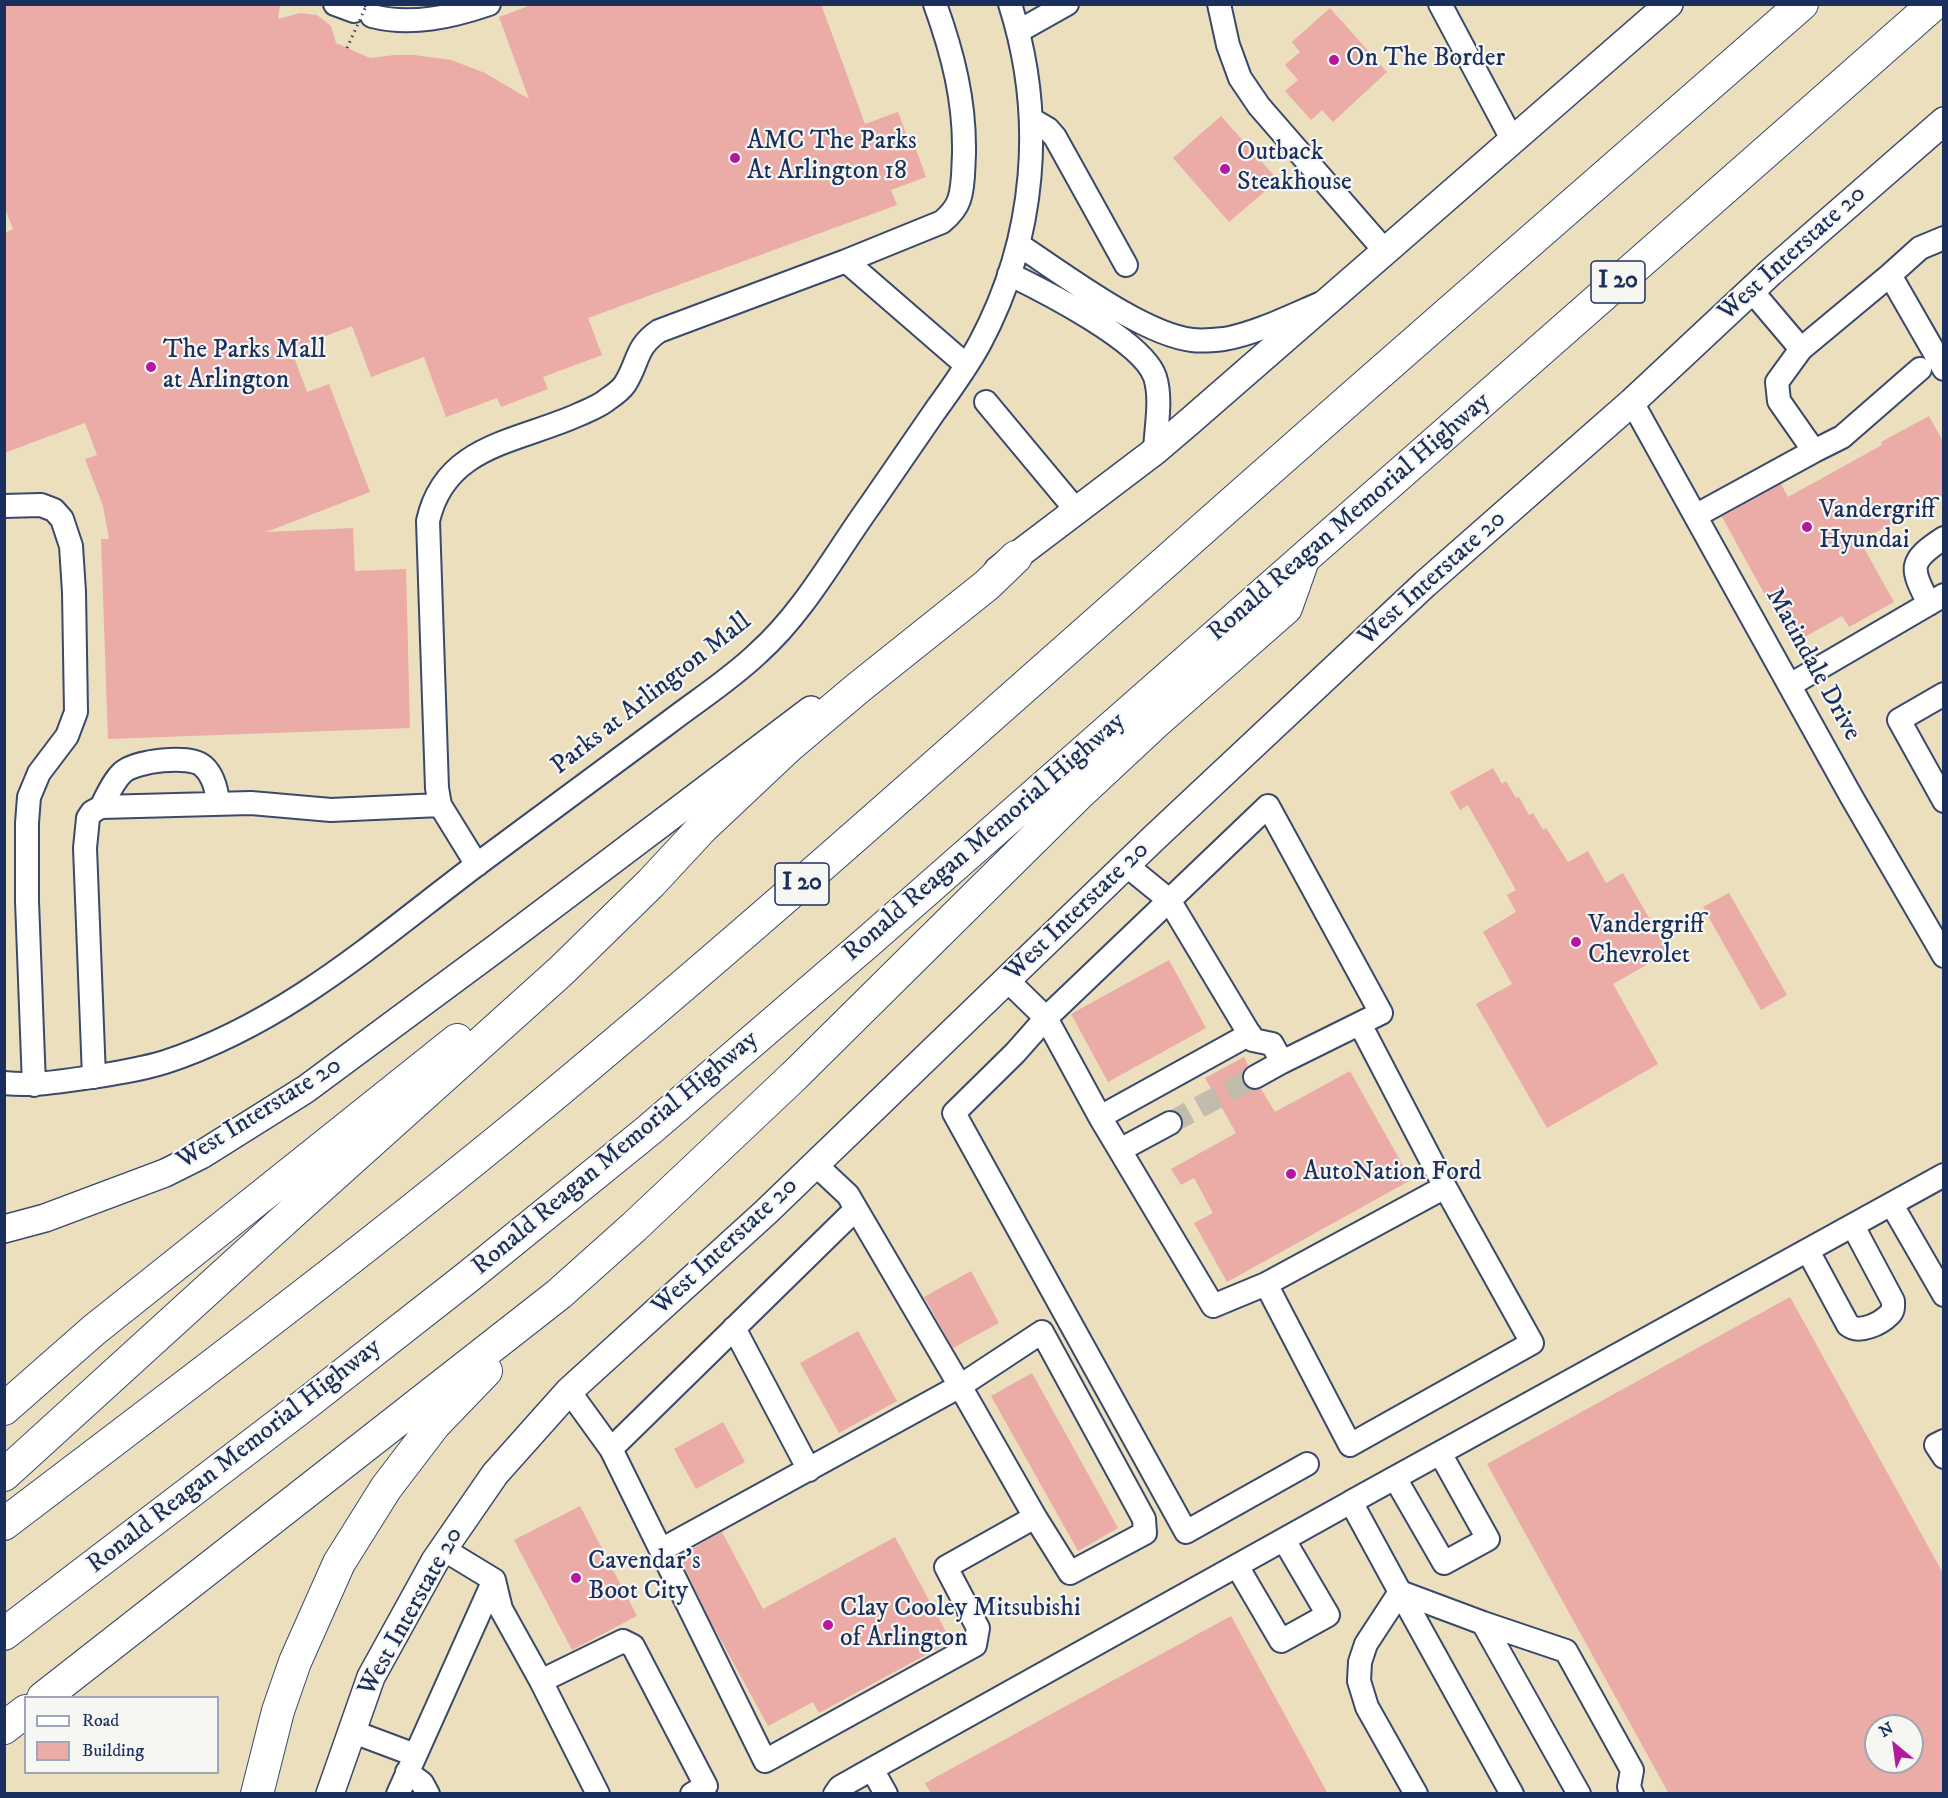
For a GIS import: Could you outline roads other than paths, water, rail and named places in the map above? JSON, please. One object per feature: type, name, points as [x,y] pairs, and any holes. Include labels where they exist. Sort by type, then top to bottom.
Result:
[{"type":"highway","name":"I 20","points":[[4,1524],[360,1252],[646,1017],[847,845],[1170,558],[1802,4]]},
{"type":"highway","name":"Ronald Reagan Memorial Highway","points":[[4,1634],[303,1406],[469,1276],[649,1130],[871,939],[1934,4]]},
{"type":"highway","points":[[4,1409],[94,1330],[484,1018],[559,955],[638,881],[703,827],[788,747],[987,585],[1016,557]]},
{"type":"highway","points":[[46,1696],[559,1294],[634,1227],[786,1083],[1081,792],[1163,715],[1286,608],[1303,560]]},
{"type":"highway","points":[[4,1475],[561,971],[651,883],[703,827]]},
{"type":"highway","points":[[257,1794],[278,1711],[291,1672],[339,1563],[386,1488],[434,1425],[559,1294]]},
{"type":"highway","points":[[4,1728],[24,1713]]},
{"type":"main road","name":"West Interstate 20","points":[[4,1229],[45,1218],[165,1173],[201,1155],[306,1089],[1155,451],[1669,4]]},
{"type":"main road","name":"West Interstate 20","points":[[330,1794],[370,1677],[443,1550],[495,1474],[569,1391],[815,1164],[1126,865],[1425,584],[1632,402],[1751,290],[1944,121]]},
{"type":"street","points":[[357,9],[384,19],[420,21],[462,13],[489,4]]},
{"type":"street","points":[[477,865],[440,805],[437,788],[428,521],[432,502],[442,484],[456,468],[487,449],[566,420],[607,401],[624,386],[639,351],[647,339],[659,332],[942,222],[953,212],[959,200],[963,172],[964,141],[960,91],[950,46],[935,4]]},
{"type":"street","name":"Parks at Arlington Mall","points":[[4,1083],[34,1085],[130,1071],[172,1059],[221,1039],[278,1010],[325,980],[413,915],[758,654],[794,615],[966,365],[990,322],[1009,274],[1019,245],[1031,173],[1029,84],[1010,4]]},
{"type":"street","points":[[1018,31],[1067,4]]},
{"type":"street","points":[[1219,4],[1228,45],[1240,78],[1259,106],[1385,251]]},
{"type":"street","points":[[1440,4],[1513,141]]},
{"type":"street","points":[[1031,119],[1048,129],[1055,138],[1126,265]]},
{"type":"street","points":[[1814,451],[1779,401],[1778,382],[1801,349],[1920,248],[1944,238]]},
{"type":"street","points":[[1019,245],[1117,308],[1159,330],[1192,340],[1224,339],[1329,300]]},
{"type":"street","points":[[846,261],[966,365]]},
{"type":"street","points":[[1009,274],[1060,301],[1127,343],[1144,358],[1154,375],[1158,389],[1155,451]]},
{"type":"street","points":[[1890,275],[1944,369]]},
{"type":"street","points":[[1751,290],[1801,349]]},
{"type":"street","points":[[1696,515],[1842,437],[1920,369]]},
{"type":"street","points":[[986,402],[1076,510]]},
{"type":"street","name":"Matindale Drive","points":[[1632,402],[1790,684],[1937,926],[1944,956]]},
{"type":"street","points":[[4,506],[41,505],[54,510],[62,519],[71,546],[74,592],[76,712],[67,736],[39,773],[29,797],[27,901],[34,1085]]},
{"type":"street","points":[[1790,684],[1936,600],[1915,577],[1914,566],[1921,555],[1944,538]]},
{"type":"street","points":[[1944,694],[1899,720],[1937,773],[1944,801]]},
{"type":"street","points":[[101,807],[117,779],[130,767],[145,762],[169,760],[193,761],[203,766],[217,790],[218,804]]},
{"type":"street","points":[[93,1077],[85,848],[88,818],[92,812],[101,807],[251,803],[331,810],[440,805]]},
{"type":"street","points":[[1255,1077],[1381,1013],[1268,806],[1046,1018],[1015,1053],[954,1113],[1186,1532],[1307,1464]]},
{"type":"street","points":[[1126,865],[1169,900],[1253,1040],[1272,1044],[1282,1062]]},
{"type":"street","points":[[1007,980],[1046,1018],[1100,1117],[1213,1306],[1266,1284],[1445,1187]]},
{"type":"street","points":[[1266,1284],[1350,1445],[1532,1343],[1445,1187],[1360,1024]]},
{"type":"street","points":[[1100,1117],[1250,1034]]},
{"type":"street","points":[[1120,1150],[1170,1123]]},
{"type":"street","points":[[661,1550],[960,1386],[1042,1332],[1144,1518],[1145,1533],[1070,1573],[1035,1516],[960,1386],[848,1195],[815,1164]]},
{"type":"street","points":[[835,1794],[840,1787],[1351,1502],[1853,1226],[1892,1205],[1941,1184]]},
{"type":"street","points":[[1892,1205],[1944,1296]]},
{"type":"street","points":[[611,1449],[856,1209]]},
{"type":"street","points":[[1808,1251],[1848,1325],[1853,1329],[1862,1330],[1889,1315],[1893,1308],[1893,1301],[1853,1226]]},
{"type":"street","points":[[734,1328],[809,1470]]},
{"type":"street","points":[[569,1391],[611,1449],[765,1761],[975,1645],[978,1628],[946,1567],[1035,1516]]},
{"type":"street","points":[[1944,1441],[1936,1445],[1944,1457]]},
{"type":"street","points":[[1395,1478],[1444,1563],[1488,1539],[1440,1453]]},
{"type":"street","points":[[1351,1502],[1512,1794]]},
{"type":"street","points":[[1237,1566],[1281,1641],[1328,1615],[1284,1540]]},
{"type":"street","points":[[443,1550],[494,1580],[501,1609],[541,1681],[598,1794]]},
{"type":"street","points":[[398,1794],[494,1580]]},
{"type":"street","points":[[1400,1592],[1566,1651],[1632,1770],[1629,1787],[1632,1794]]},
{"type":"street","points":[[1400,1592],[1366,1644],[1360,1662],[1359,1681],[1367,1707],[1416,1794]]},
{"type":"street","points":[[1483,1623],[1579,1794]]},
{"type":"street","points":[[541,1681],[623,1641],[633,1646],[706,1786],[692,1794]]},
{"type":"street","points":[[351,1731],[411,1764],[428,1794]]},
{"type":"street","points":[[872,1769],[886,1794]]},
{"type":"tunnel","points":[[1170,1123],[1255,1077]]},
{"type":"place","name":"On The Border","points":[[1334,60]]},
{"type":"place","name":"AMC The Parks At Arlington 18","points":[[735,158]]},
{"type":"place","name":"Outback Steakhouse","points":[[1225,169]]},
{"type":"place","name":"The Parks Mall at Arlington","points":[[151,367]]},
{"type":"place","name":"Vandergriff Hyundai","points":[[1807,527]]},
{"type":"place","name":"Vandergriff Chevrolet","points":[[1576,942]]},
{"type":"place","name":"AutoNation Ford","points":[[1291,1174]]},
{"type":"place","name":"Cavendar's Boot City","points":[[576,1578]]},
{"type":"place","name":"Clay Cooley Mitsubishi of Arlington","points":[[828,1625]]}]
